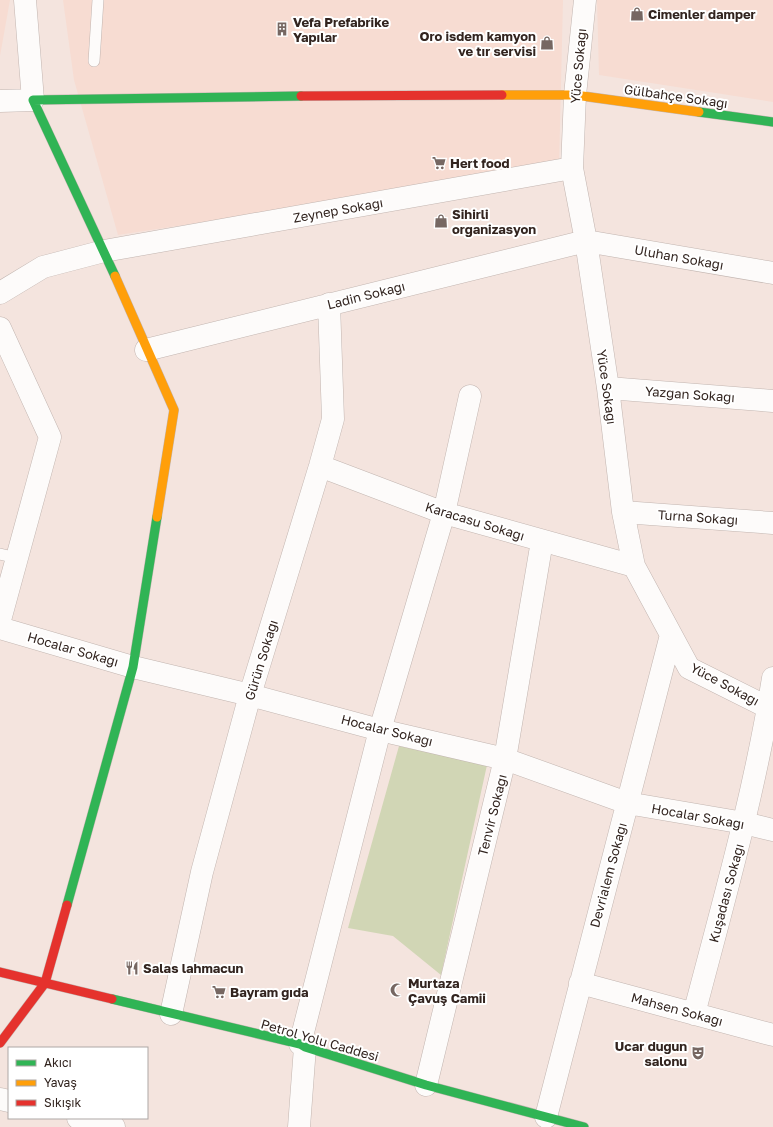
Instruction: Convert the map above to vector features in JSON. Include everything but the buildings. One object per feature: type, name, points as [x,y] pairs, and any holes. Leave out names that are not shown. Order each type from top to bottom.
[{"type":"street","points":[[0,1043],[45,983],[133,667],[174,410],[146,350],[104,251],[33,100],[25,0]]},
{"type":"street","name":"Yüce Sokağı","points":[[585,0],[575,95],[572,168],[586,241],[608,388],[623,512],[634,566],[689,668],[771,709]]},
{"type":"street","name":"Gülbahçe Sokağı","points":[[33,100],[375,95],[575,95],[773,122]]},
{"type":"street","points":[[0,101],[33,100]]},
{"type":"street","name":"Zeynep Sokağı","points":[[0,293],[43,267],[104,251],[572,168]]},
{"type":"street","name":"Uluhan Sokağı","points":[[586,241],[773,273]]},
{"type":"street","name":"Ladin Sokağı","points":[[146,350],[586,241]]},
{"type":"street","name":"Gürün Sokağı","points":[[171,1014],[202,872],[250,695],[333,419],[329,304]]},
{"type":"street","points":[[0,328],[50,437],[8,556],[0,620]]},
{"type":"street","name":"Yazgan Sokağı","points":[[608,388],[773,401]]},
{"type":"street","points":[[299,1127],[303,1046],[380,730],[444,513],[470,396]]},
{"type":"street","name":"Karacasu Sokağı","points":[[320,466],[444,513],[634,566]]},
{"type":"street","name":"Turna Sokağı","points":[[623,512],[773,522]]},
{"type":"street","name":"Tenvir Sokağı","points":[[426,1085],[505,759],[542,541]]},
{"type":"street","name":"Hocalar Sokağı","points":[[0,628],[133,667],[250,695],[380,730],[505,759],[627,803],[744,823],[773,830]]},
{"type":"street","name":"Devrialem Sokağı","points":[[546,1116],[671,635]]},
{"type":"street","name":"Kuşadası Sokağı","points":[[694,1014],[744,823],[771,709],[773,678]]},
{"type":"street","name":"Petrol Yolu Caddesi","points":[[0,972],[303,1046],[426,1085],[584,1127]]},
{"type":"street","name":"Mahsen Sokağı","points":[[580,983],[773,1035]]},
{"type":"street","points":[[81,1119],[104,1126]]},
{"type":"lane","points":[[94,61],[98,0]]},
{"type":"shaded area","points":[[0,0],[10,0],[0,56]]},
{"type":"shaded area","points":[[63,0],[563,0],[559,168],[118,235],[74,80]]},
{"type":"shaded area","points":[[597,0],[773,0],[773,102],[599,75]]},
{"type":"green space","points":[[399,746],[487,765],[441,975],[393,936],[348,928]]},
{"type":"traffic: fast","points":[[115,276],[33,100],[301,96]]},
{"type":"traffic: fast","points":[[699,112],[773,122]]},
{"type":"traffic: fast","points":[[67,905],[133,667],[157,517]]},
{"type":"traffic: fast","points":[[112,999],[300,1044],[305,1047],[426,1085],[584,1127]]},
{"type":"traffic: slow","points":[[502,95],[575,95],[699,112]]},
{"type":"traffic: slow","points":[[115,276],[174,410],[157,517]]},
{"type":"traffic: jam","points":[[301,96],[502,95]]},
{"type":"traffic: jam","points":[[0,1043],[45,983],[67,905]]},
{"type":"traffic: jam","points":[[0,972],[112,999]]},
{"type":"place","name":"Cimenler damper","points":[[637,14]]},
{"type":"place","name":"Vefa Prefabrike Yapılar","points":[[282,29]]},
{"type":"place","name":"Oro isdem kamyon ve tır servisi","points":[[547,43]]},
{"type":"place","name":"Hert food","points":[[439,163]]},
{"type":"place","name":"Sihirli organizasyon","points":[[441,221]]},
{"type":"place","name":"Salas lahmacun","points":[[132,968]]},
{"type":"place","name":"Murtaza Çavuş Camii","points":[[397,990]]},
{"type":"place","name":"Bayram gıda","points":[[219,992]]},
{"type":"place","name":"Ucar dugun salonu","points":[[698,1053]]}]
